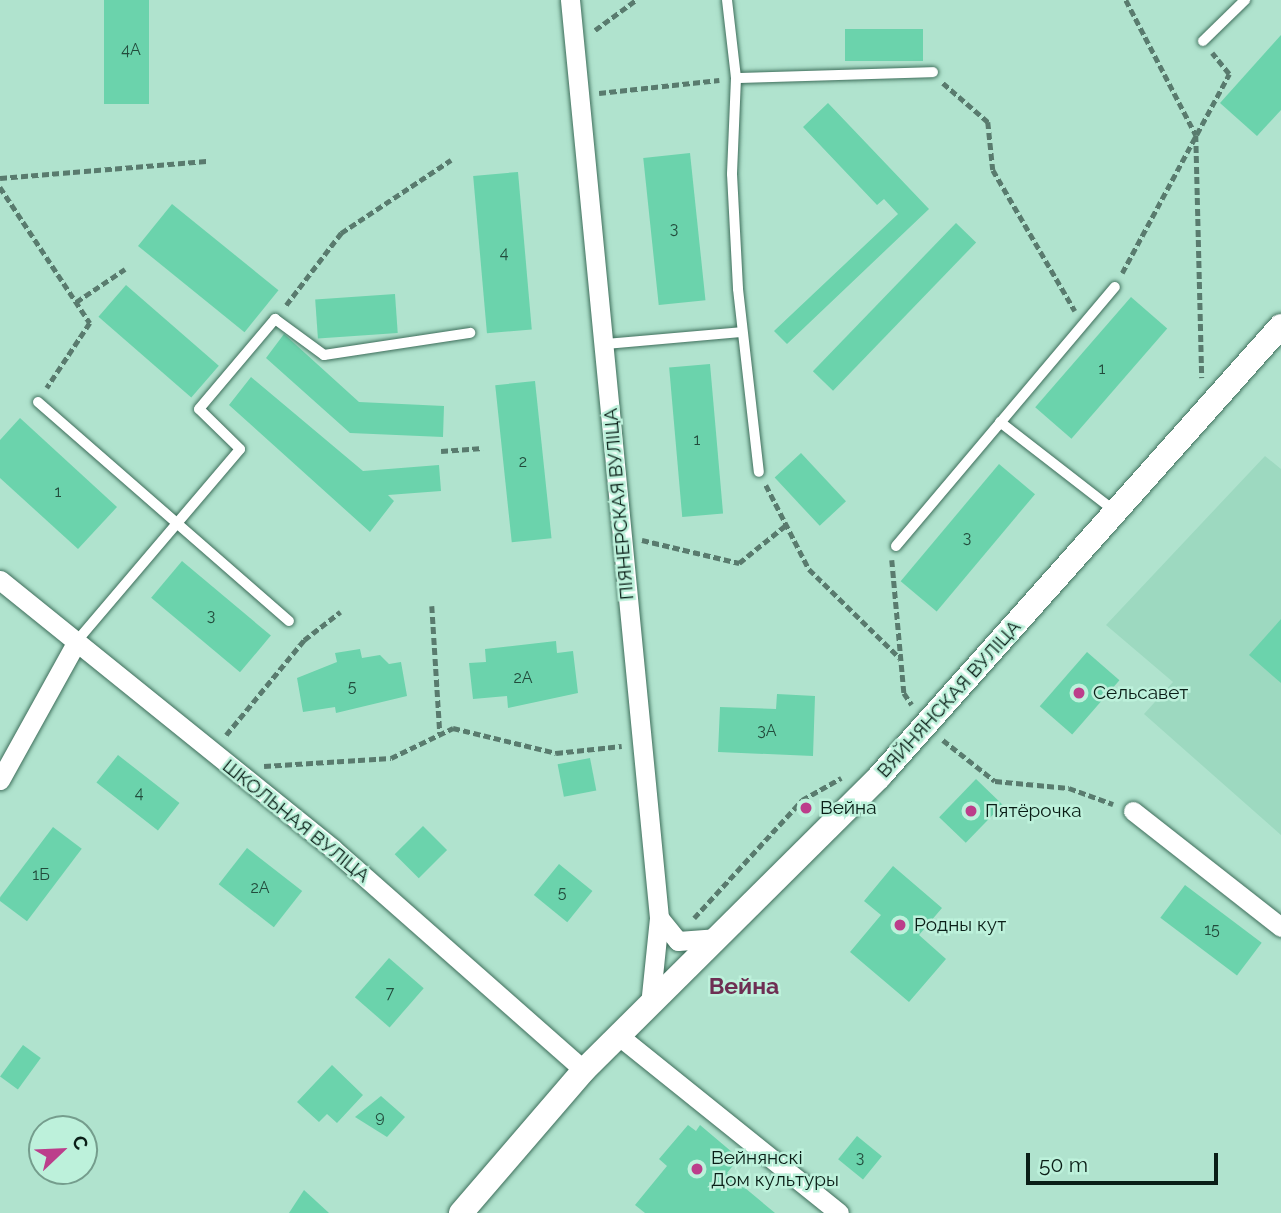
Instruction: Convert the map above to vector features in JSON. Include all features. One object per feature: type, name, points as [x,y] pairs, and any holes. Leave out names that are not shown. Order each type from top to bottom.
[{"type":"street","name":"ПІЯНЕРСКАЯ ВУЛІЦА","points":[[570,0],[659,918],[650,1007]]},
{"type":"street","name":"ВЯЙНЯНСКАЯ ВУЛІЦА","points":[[461,1213],[584,1070],[720,938],[914,715],[1116,513],[1202,415],[1277,339]]},
{"type":"street","name":"ШКОЛЬНАЯ ВУЛІЦА","points":[[0,580],[232,767],[584,1070]]},
{"type":"street","points":[[0,780],[76,643]]},
{"type":"street","points":[[1133,811],[1281,927]]},
{"type":"street","points":[[659,918],[673,940],[720,938]]},
{"type":"street","points":[[619,1036],[839,1213]]},
{"type":"lane","points":[[727,0],[736,78],[732,174],[741,332],[759,472]]},
{"type":"lane","points":[[1203,41],[1245,0]]},
{"type":"lane","points":[[736,78],[933,72]]},
{"type":"lane","points":[[896,546],[1115,286]]},
{"type":"lane","points":[[76,643],[240,449],[199,409],[275,319],[324,355],[470,333]]},
{"type":"lane","points":[[605,344],[741,332]]},
{"type":"lane","points":[[38,402],[289,621]]},
{"type":"lane","points":[[1000,422],[1116,513]]},
{"type":"path","points":[[575,44],[636,0]]},
{"type":"path","points":[[1126,0],[1196,135],[1202,415]]},
{"type":"path","points":[[1115,286],[1229,74],[1203,41]]},
{"type":"path","points":[[933,72],[988,122],[993,170],[1083,324]]},
{"type":"path","points":[[580,95],[736,78]]},
{"type":"path","points":[[275,319],[341,233],[451,160]]},
{"type":"path","points":[[0,178],[206,161]]},
{"type":"path","points":[[0,187],[90,323],[38,402]]},
{"type":"path","points":[[76,302],[125,269]]},
{"type":"path","points":[[441,451],[483,448]]},
{"type":"path","points":[[759,472],[809,569],[900,658]]},
{"type":"path","points":[[622,535],[739,563],[786,525]]},
{"type":"path","points":[[896,546],[889,572],[900,658],[914,715],[995,781],[1069,788],[1133,811]]},
{"type":"path","points":[[432,606],[440,734]]},
{"type":"path","points":[[212,752],[304,640],[340,612]]},
{"type":"path","points":[[232,767],[391,758],[453,727],[555,753],[642,745]]},
{"type":"path","points":[[673,940],[802,800],[853,771]]},
{"type":"shaded area","points":[[1265,456],[1281,469],[1281,835],[1144,714],[1173,682],[1106,625]]},
{"type":"building","points":[[104,0],[149,0],[149,104],[104,104]]},
{"type":"building","points":[[845,29],[923,29],[923,61],[845,61]]},
{"type":"building","points":[[1281,35],[1281,110],[1257,136],[1220,103]]},
{"type":"building","points":[[828,103],[929,209],[787,344],[774,331],[898,214],[884,199],[877,205],[803,127]]},
{"type":"building","points":[[690,153],[705,300],[659,305],[643,158]]},
{"type":"building","points":[[518,172],[532,329],[487,333],[473,176]]},
{"type":"building","points":[[172,204],[278,290],[244,332],[138,246]]},
{"type":"building","points":[[956,223],[976,242],[833,391],[813,371]]},
{"type":"building","points":[[126,285],[219,366],[191,397],[98,317]]},
{"type":"building","points":[[395,294],[398,333],[318,338],[315,300]]},
{"type":"building","points":[[1131,297],[1167,328],[1071,439],[1035,407]]},
{"type":"building","points":[[284,334],[359,402],[444,406],[443,437],[350,433],[266,358]]},
{"type":"building","points":[[710,364],[723,513],[682,517],[669,368]]},
{"type":"building","points":[[251,377],[363,471],[439,465],[441,491],[388,495],[394,501],[370,532],[229,405]]},
{"type":"building","points":[[535,381],[552,538],[512,542],[495,385]]},
{"type":"building","points":[[20,418],[117,507],[78,549],[0,478],[0,440]]},
{"type":"building","points":[[801,453],[846,501],[820,526],[775,478]]},
{"type":"building","points":[[999,464],[1035,494],[937,611],[901,581]]},
{"type":"building","points":[[182,561],[271,636],[240,672],[151,598]]},
{"type":"building","points":[[1281,619],[1281,683],[1249,655]]},
{"type":"building","points":[[556,641],[557,653],[573,651],[578,693],[508,708],[507,696],[473,699],[469,663],[486,662],[485,649]]},
{"type":"building","points":[[360,649],[362,658],[380,655],[389,664],[401,662],[407,696],[336,713],[335,707],[303,712],[297,678],[337,662],[335,653]]},
{"type":"building","name":"Сельсавет","points":[[1087,652],[1119,680],[1072,735],[1040,706]]},
{"type":"building","points":[[777,694],[815,696],[813,756],[718,752],[720,707],[776,709]]},
{"type":"building","points":[[118,755],[179,803],[158,831],[96,783]]},
{"type":"building","points":[[590,758],[596,790],[564,797],[558,764]]},
{"type":"building","name":"Пятёрочка","points":[[976,779],[1003,805],[966,843],[939,817]]},
{"type":"building","points":[[423,826],[447,850],[419,878],[395,854]]},
{"type":"building","points":[[53,827],[82,849],[27,921],[0,901],[0,897]]},
{"type":"building","points":[[247,848],[302,891],[274,927],[219,884]]},
{"type":"building","points":[[559,864],[592,891],[567,922],[534,895]]},
{"type":"building","name":"Родны кут","points":[[893,866],[942,908],[919,935],[946,959],[909,1002],[850,952],[881,915],[864,901]]},
{"type":"building","points":[[1185,885],[1262,943],[1237,976],[1160,918]]},
{"type":"building","points":[[389,958],[424,988],[390,1027],[355,997]]},
{"type":"building","points":[[23,1045],[41,1058],[18,1089],[0,1077]]},
{"type":"building","points":[[332,1065],[363,1095],[337,1123],[327,1114],[319,1122],[297,1102]]},
{"type":"building","points":[[381,1096],[405,1117],[387,1137],[355,1117]]},
{"type":"building","name":"Вейнянскі Дом культуры","points":[[688,1125],[696,1131],[700,1125],[739,1158],[727,1173],[775,1213],[645,1213],[635,1205],[667,1166],[659,1159]]},
{"type":"building","points":[[857,1136],[882,1156],[863,1179],[838,1159]]},
{"type":"building","points":[[304,1190],[329,1213],[289,1213]]},
{"type":"place","name":"Сельсавет","points":[[1079,693]]},
{"type":"place","name":"Вейна","points":[[806,808]]},
{"type":"place","name":"Пятёрочка","points":[[971,811]]},
{"type":"place","name":"Родны кут","points":[[900,925]]},
{"type":"place","name":"Вейнянскі Дом культуры","points":[[697,1169]]},
{"type":"district","name":"Вейна","points":[[744,986]]}]
